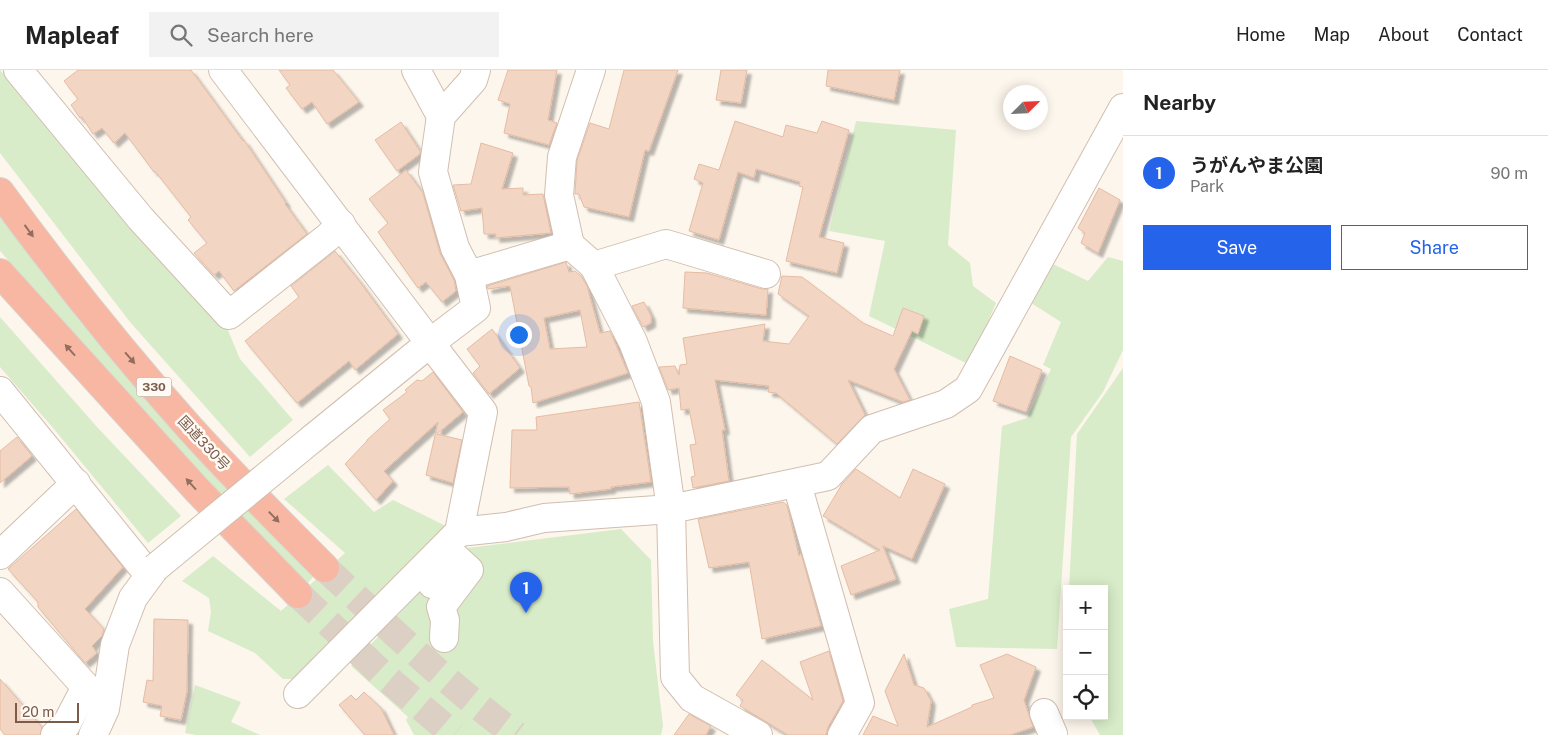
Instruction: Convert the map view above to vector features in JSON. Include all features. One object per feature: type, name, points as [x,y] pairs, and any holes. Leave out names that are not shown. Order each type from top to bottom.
[{"type":"highway","name":"国道330号","points":[[0,192],[108,333],[188,427],[277,521],[325,568]]},
{"type":"highway","name":"330","points":[[0,272],[197,490],[298,594]]},
{"type":"street","points":[[18,70],[141,219],[229,316],[341,224]]},
{"type":"street","points":[[223,70],[483,412],[460,532],[298,694]]},
{"type":"street","points":[[416,70],[441,116]]},
{"type":"street","points":[[93,735],[105,709],[115,645],[133,598],[152,572],[312,439],[476,308],[469,275],[455,248],[433,172],[441,116],[473,80],[476,70]]},
{"type":"street","points":[[591,70],[562,157],[559,195],[570,245],[594,266],[633,342],[656,402],[671,508],[675,677],[692,698],[758,735]]},
{"type":"street","points":[[460,532],[506,527],[544,518],[671,508],[797,484],[828,476],[872,429],[946,404],[968,389],[1123,108]]},
{"type":"street","points":[[594,266],[666,244],[766,274]]},
{"type":"street","points":[[469,275],[570,245]]},
{"type":"street","points":[[0,391],[152,572]]},
{"type":"street","points":[[0,555],[76,483]]},
{"type":"street","points":[[797,484],[860,703],[842,735]]},
{"type":"street","points":[[401,591],[416,600],[456,558],[469,570],[441,606],[445,620],[444,638]]},
{"type":"street","points":[[0,592],[86,687],[66,725],[55,735]]},
{"type":"green space","points":[[0,70],[227,328],[240,359],[293,420],[250,457],[130,322],[0,153]]},
{"type":"green space","points":[[856,121],[956,130],[948,245],[970,263],[973,286],[996,303],[970,365],[869,316],[885,241],[829,231]]},
{"type":"green space","points":[[0,217],[81,322],[132,383],[199,457],[315,575],[306,585],[151,420],[0,251]]},
{"type":"green space","points":[[1108,257],[1123,261],[1123,350],[1103,392],[1071,437],[1057,649],[956,647],[949,609],[988,599],[1002,426],[1027,418],[1051,369],[1043,365],[1061,322],[1028,301],[1053,264],[1088,281]]},
{"type":"green space","points":[[0,317],[97,427],[181,516],[148,543],[0,367]]},
{"type":"green space","points":[[1123,368],[1123,735],[1100,735],[1091,720],[1108,720],[1108,585],[1069,585],[1077,434]]},
{"type":"green space","points":[[328,465],[374,512],[393,500],[446,526],[295,679],[283,679],[255,653],[208,631],[211,612],[209,598],[182,581],[213,556],[281,611],[345,553],[284,499]]},
{"type":"green space","points":[[621,529],[651,560],[653,641],[663,726],[661,735],[414,735],[406,720],[408,717],[351,666],[459,549]]},
{"type":"green space","points":[[195,685],[241,702],[231,722],[260,735],[196,735],[185,733]]},
{"type":"building","points":[[78,70],[191,70],[244,140],[285,204],[307,234],[234,291],[219,271],[214,275],[194,253],[207,243],[188,220],[191,217],[125,133],[114,143],[102,128],[93,134],[82,117],[80,118],[71,105],[78,99],[64,81]]},
{"type":"building","points":[[279,70],[333,70],[359,102],[327,124],[312,102],[302,109],[286,88],[290,85]]},
{"type":"building","points":[[508,70],[557,70],[548,120],[557,123],[549,145],[504,133],[510,104],[498,100]]},
{"type":"building","points":[[624,70],[678,70],[649,151],[645,150],[629,217],[584,207],[579,194],[575,194],[577,160],[590,123],[609,129]]},
{"type":"building","points":[[721,70],[747,70],[741,103],[716,100]]},
{"type":"building","points":[[828,70],[900,70],[894,100],[826,86]]},
{"type":"building","points":[[735,121],[783,137],[786,125],[817,133],[822,121],[849,130],[819,237],[844,243],[837,273],[786,261],[803,187],[799,186],[800,182],[756,169],[754,178],[738,172],[719,240],[689,231],[703,183],[694,179],[699,164],[719,170]]},
{"type":"building","points":[[401,122],[420,151],[420,154],[397,171],[375,140]]},
{"type":"building","points":[[481,143],[513,153],[502,189],[523,188],[523,195],[543,194],[551,233],[495,238],[496,234],[484,234],[482,208],[461,211],[453,185],[471,184]]},
{"type":"building","points":[[406,170],[423,193],[440,253],[454,280],[456,291],[442,302],[426,282],[418,288],[378,232],[388,223],[369,199]]},
{"type":"building","points":[[1099,188],[1120,200],[1098,253],[1081,243],[1085,233],[1078,228]]},
{"type":"building","points":[[335,251],[398,334],[355,370],[349,361],[297,403],[245,341],[299,297],[291,286]]},
{"type":"building","points":[[566,262],[569,272],[575,271],[581,276],[587,286],[600,333],[610,331],[628,373],[533,403],[510,286],[488,289],[487,286]],"holes":[[[580,310],[587,347],[550,349],[544,318]]]},
{"type":"building","points":[[685,272],[707,273],[762,289],[768,289],[766,315],[683,308]]},
{"type":"building","points":[[782,276],[802,277],[863,323],[893,336],[903,308],[924,316],[918,334],[912,331],[894,369],[910,400],[903,402],[848,380],[865,415],[837,444],[776,393],[768,392],[769,386],[715,380],[725,430],[722,430],[729,481],[693,488],[691,477],[695,476],[690,445],[696,444],[689,409],[681,410],[679,388],[668,390],[659,367],[675,366],[679,375],[680,365],[687,364],[683,338],[765,324],[763,341],[789,344],[809,316],[778,294]]},
{"type":"building","points":[[644,302],[651,316],[651,323],[643,327],[632,306]]},
{"type":"building","points":[[492,329],[520,368],[489,394],[473,373],[480,366],[467,349]]},
{"type":"building","points":[[1010,356],[1042,370],[1026,412],[993,401]]},
{"type":"building","points":[[433,372],[463,412],[437,434],[462,440],[453,483],[426,475],[438,422],[384,471],[393,481],[376,500],[345,464],[390,419],[383,410],[407,392],[405,390],[417,380],[422,381]]},
{"type":"building","points":[[639,402],[651,482],[570,494],[569,487],[510,488],[512,430],[537,430],[536,417]]},
{"type":"building","points":[[17,437],[32,456],[0,483],[0,451]]},
{"type":"building","points":[[856,469],[900,498],[913,469],[945,484],[912,559],[883,546],[896,579],[851,595],[841,566],[880,550],[823,516],[842,484]]},
{"type":"building","points":[[783,502],[787,505],[799,556],[801,553],[821,626],[762,639],[749,562],[709,568],[698,519]]},
{"type":"building","points":[[76,509],[123,567],[85,609],[104,629],[102,636],[92,646],[97,653],[85,663],[38,607],[38,602],[8,569]]},
{"type":"building","points":[[154,619],[188,620],[187,691],[181,720],[160,716],[162,706],[143,702],[147,680],[153,681]]},
{"type":"building","points":[[829,651],[843,701],[828,727],[826,735],[788,735],[740,706],[743,700],[736,695],[762,660],[813,700],[800,662]]},
{"type":"building","points":[[904,654],[914,685],[924,688],[931,701],[927,727],[972,707],[972,705],[994,698],[980,665],[1007,654],[1036,667],[1024,700],[1033,727],[1010,735],[863,735],[873,716],[898,726],[885,691]]},
{"type":"building","points":[[0,679],[42,727],[40,735],[5,735],[0,729]]},
{"type":"building","points":[[364,692],[381,708],[394,735],[365,735],[339,705],[351,695],[356,700]]},
{"type":"building","points":[[689,714],[711,726],[706,735],[674,735]]},
{"type":"tunnel","points":[[325,568],[466,696],[516,735]]},
{"type":"tunnel","points":[[298,594],[382,674],[454,735]]},
{"type":"place","name":"うがんやま公園","points":[[526,613]]}]
